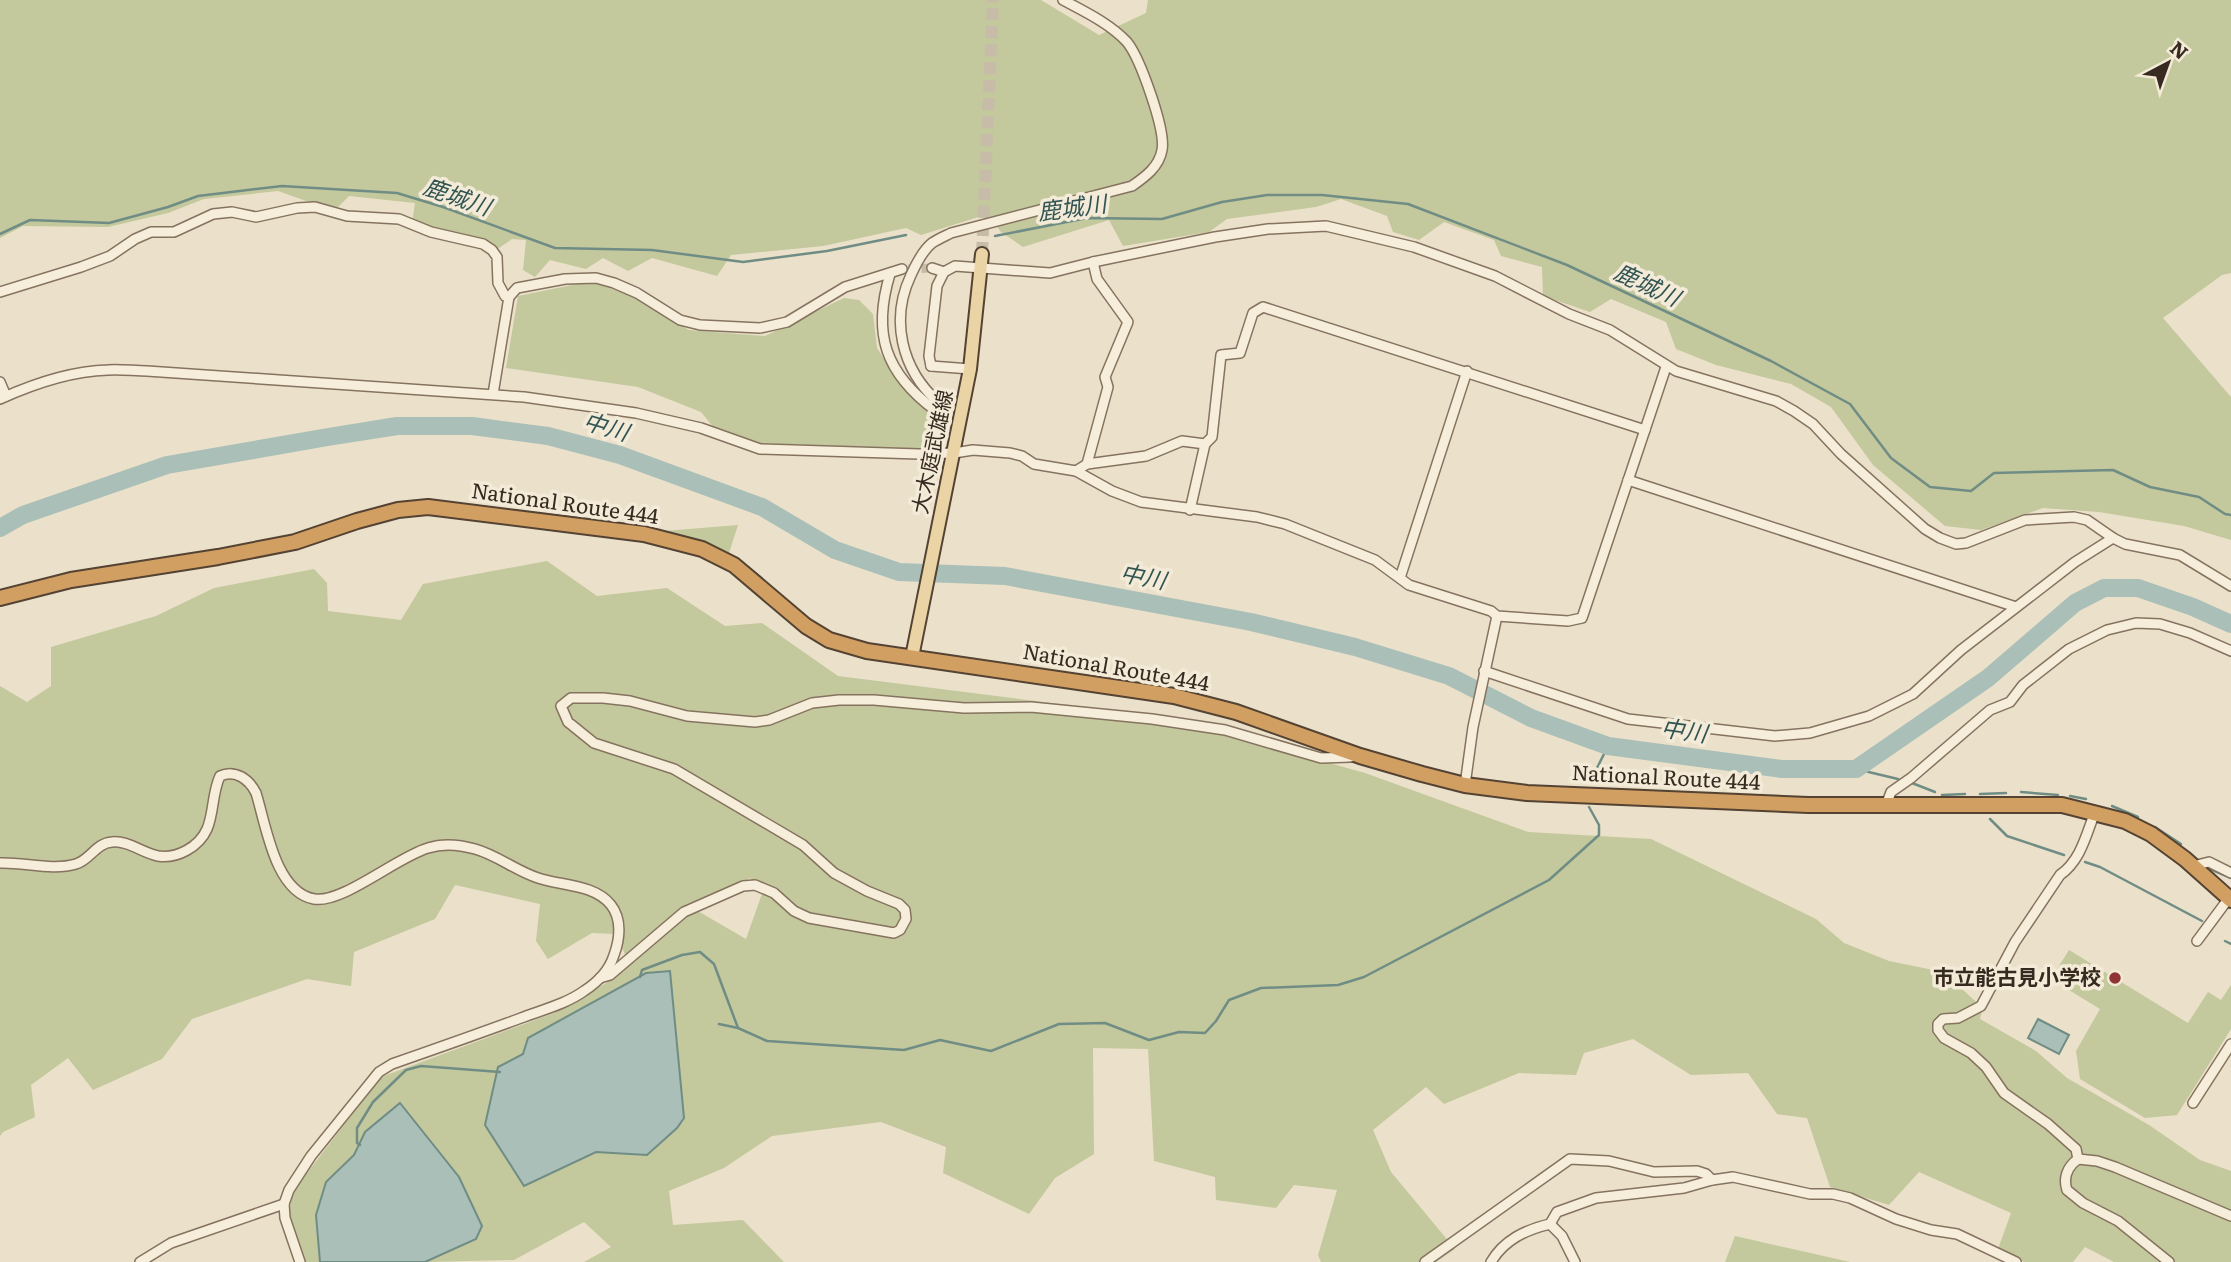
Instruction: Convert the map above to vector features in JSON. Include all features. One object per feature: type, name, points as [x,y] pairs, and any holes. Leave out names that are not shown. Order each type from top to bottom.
[{"type":"highway","name":"National Route 444","points":[[0,598],[71,580],[218,558],[295,542],[398,510],[428,507],[644,534],[702,549],[734,565],[806,626],[829,640],[867,651],[1174,696],[1236,712],[1360,756],[1465,785],[1527,793],[1808,805],[2062,804],[2125,821],[2151,834],[2230,899]]},
{"type":"main road","name":"大木庭武雄線","points":[[912,657],[970,369],[981,260]]},
{"type":"street","points":[[932,452],[937,402],[907,363],[902,343],[901,300],[918,262],[931,244],[951,233],[1132,186],[1148,174],[1162,151],[1164,136],[1141,66],[1128,43],[1105,23],[1063,0]]},
{"type":"street","points":[[0,292],[110,256],[151,232],[174,232],[213,214],[232,212],[256,217],[315,207],[347,216],[399,219],[431,232],[483,244],[497,257],[498,283],[505,296],[509,297]]},
{"type":"street","points":[[931,366],[929,356],[936,286],[944,272],[955,266],[981,260],[1050,273],[1228,235],[1268,229],[1326,226],[1414,247],[1494,276],[1569,314],[1610,330],[1666,367],[1729,389],[1776,401],[1813,424],[1841,454],[1925,529],[1940,538],[1956,544],[1966,543],[2025,520],[2074,517],[2087,520],[2125,544],[2179,555],[2231,586]]},
{"type":"street","points":[[1087,464],[1108,387],[1105,377],[1128,322],[1097,279],[1093,262]]},
{"type":"street","points":[[932,268],[944,272]]},
{"type":"street","points":[[493,394],[509,297],[517,288],[565,279],[596,278],[637,293],[680,320],[700,325],[760,328],[787,321],[845,288],[902,270]]},
{"type":"street","points":[[890,274],[881,315],[883,338],[891,361],[906,382],[936,411]]},
{"type":"street","points":[[1190,510],[1205,444],[1212,437],[1221,355],[1240,353],[1253,313],[1263,307],[1644,430]]},
{"type":"street","points":[[918,380],[931,366]]},
{"type":"street","points":[[931,366],[970,369]]},
{"type":"street","points":[[0,382],[3,398],[36,385],[77,374],[107,370],[493,394],[636,413],[701,428],[760,449],[844,453],[954,453],[973,450],[1010,453],[1022,456],[1034,464],[1076,471],[1112,491],[1141,502],[1258,517],[1284,524],[1375,560],[1409,585],[1491,611],[1497,616],[1568,621],[1582,618],[1666,367]]},
{"type":"street","points":[[1400,579],[1467,371]]},
{"type":"street","points":[[1076,471],[1087,464],[1146,456],[1182,441],[1205,444]]},
{"type":"street","points":[[1628,480],[2016,607]]},
{"type":"street","points":[[1485,671],[1628,719],[1775,736],[1810,733],[1869,716],[1913,694],[1961,650],[2016,607],[2075,562],[2113,538]]},
{"type":"street","points":[[1465,785],[1473,727],[1497,616]]},
{"type":"street","points":[[1886,804],[1891,792],[1990,710],[2010,702],[2023,685],[2069,649],[2107,630],[2136,623],[2160,624],[2190,633],[2231,651]]},
{"type":"street","points":[[600,978],[610,975],[684,912],[743,886],[755,885],[774,892],[794,911],[809,918],[894,933],[900,930],[906,919],[905,910],[899,904],[834,873],[803,845],[674,769],[594,743],[578,733],[564,715],[561,706],[571,698],[603,698],[687,716],[755,722],[769,720],[812,703],[839,700],[874,700],[964,708],[1031,707],[1152,719],[1224,730],[1321,758],[1360,756]]},
{"type":"street","points":[[0,863],[60,866],[76,864],[108,842],[117,842],[158,856],[176,856],[199,841],[207,829],[214,788],[219,776],[227,773],[242,776],[251,784],[277,863],[285,879],[313,899],[329,899],[407,856],[430,847],[450,845],[477,849],[537,878],[586,888],[604,897],[613,907],[618,921],[619,942],[611,964],[583,993],[547,1009],[392,1064],[379,1072],[311,1156],[289,1190],[284,1204],[285,1218],[300,1262]]},
{"type":"street","points":[[2078,1159],[2076,1149],[2048,1124],[2004,1093],[1986,1067],[1971,1053],[1944,1038],[1938,1030],[1938,1024],[1943,1019],[1958,1018],[1981,1006],[2015,942],[2060,875],[2070,868],[2080,853],[2095,812]]},
{"type":"street","points":[[2193,866],[2209,862],[2231,873]]},
{"type":"street","points":[[2197,942],[2230,899]]},
{"type":"street","points":[[2193,1103],[2231,1044]]},
{"type":"street","points":[[1425,1262],[1570,1159],[1609,1161],[1654,1172],[1697,1171],[1712,1180]]},
{"type":"street","points":[[2078,1159],[2115,1167],[2231,1216]]},
{"type":"street","points":[[2078,1159],[2065,1178],[2067,1190],[2118,1222],[2169,1262]]},
{"type":"street","points":[[1491,1262],[1497,1251],[1512,1238],[1533,1228],[1550,1224],[1557,1212],[1596,1198],[1684,1188],[1733,1177],[1810,1194],[1833,1194],[1850,1198],[1896,1219],[1931,1230],[1957,1234],[2016,1262]]},
{"type":"street","points":[[140,1262],[171,1243],[284,1204]]},
{"type":"street","points":[[1550,1224],[1562,1236],[1575,1262]]},
{"type":"green space","points":[[0,0],[1041,0],[1099,35],[1146,13],[1148,0],[2231,0],[2231,273],[2222,275],[2163,318],[2231,397],[2231,540],[2184,526],[2099,512],[2043,508],[1981,530],[1945,526],[1873,465],[1831,407],[1791,384],[1716,365],[1676,349],[1666,322],[1611,299],[1590,312],[1543,296],[1542,267],[1501,256],[1494,240],[1444,222],[1419,240],[1393,232],[1387,216],[1341,199],[1316,207],[1227,219],[1209,232],[1123,246],[1109,220],[1023,247],[1001,232],[988,214],[921,235],[906,228],[823,246],[731,255],[717,276],[652,258],[628,271],[603,258],[586,269],[550,260],[535,277],[523,270],[526,240],[512,239],[496,250],[412,223],[415,203],[349,196],[336,209],[278,191],[204,199],[168,213],[108,227],[23,226],[0,238]]},
{"type":"green space","points":[[592,281],[631,296],[689,330],[765,336],[844,298],[859,300],[873,314],[877,348],[901,385],[932,414],[925,449],[757,443],[714,428],[701,412],[638,387],[506,368],[518,296]]},
{"type":"green space","points":[[738,525],[729,553],[664,531]]},
{"type":"green space","points":[[547,561],[597,596],[667,588],[725,626],[762,623],[838,676],[1169,718],[1365,773],[1528,832],[1651,839],[1816,919],[1844,943],[1889,961],[1943,972],[1983,1008],[1980,1019],[2036,1051],[2067,1078],[2149,1125],[2200,1160],[2231,1171],[2231,1262],[2114,1262],[2085,1247],[2073,1262],[2024,1262],[1998,1249],[2011,1213],[1919,1172],[1889,1205],[1830,1187],[1807,1118],[1777,1114],[1748,1073],[1691,1075],[1633,1039],[1584,1053],[1576,1075],[1519,1073],[1444,1104],[1426,1087],[1373,1130],[1391,1172],[1455,1249],[1436,1262],[1321,1262],[1318,1255],[1337,1190],[1294,1185],[1276,1208],[1216,1200],[1215,1177],[1154,1161],[1148,1049],[1093,1048],[1094,1154],[1055,1178],[1029,1214],[943,1173],[946,1147],[881,1122],[772,1136],[724,1168],[669,1191],[673,1225],[743,1220],[784,1262],[584,1262],[611,1247],[584,1222],[514,1260],[425,1262],[476,1239],[365,1132],[354,1155],[326,1182],[316,1215],[320,1262],[295,1262],[285,1232],[293,1191],[381,1077],[554,1013],[608,982],[628,960],[615,934],[592,933],[548,959],[536,941],[540,904],[455,885],[435,919],[354,952],[351,986],[307,979],[192,1019],[162,1059],[93,1090],[68,1058],[31,1085],[35,1117],[0,1136],[0,686],[27,702],[51,686],[51,647],[156,616],[214,588],[314,569],[327,583],[328,611],[401,620],[423,584]],"holes":[[[750,878],[764,888],[746,939],[696,910]],[[523,1054],[647,1155],[596,1152],[524,1186],[498,1067]]]},
{"type":"green space","points":[[2069,950],[2188,1023],[2208,992],[2221,1000],[2231,985],[2231,1029],[2177,1115],[2145,1118],[2080,1079],[2076,1051],[2100,1009],[2051,979]]},
{"type":"green space","points":[[1735,1236],[1850,1262],[1725,1262]]},
{"type":"water","points":[[670,971],[684,1118],[677,1128],[647,1155],[596,1152],[524,1186],[485,1125],[498,1067],[523,1054],[528,1038],[646,973]]},
{"type":"water","points":[[2038,1019],[2069,1035],[2059,1054],[2028,1038]]},
{"type":"water","points":[[400,1103],[459,1177],[482,1226],[476,1239],[425,1262],[320,1262],[316,1215],[326,1182],[354,1155],[365,1132]]},
{"type":"waterway","name":"鹿城川","points":[[0,234],[30,220],[109,223],[198,196],[282,186],[397,193],[555,248],[652,250],[743,262],[827,251],[906,235]]},
{"type":"waterway","name":"鹿城川","points":[[995,236],[1087,218],[1162,219],[1222,202],[1267,195],[1322,195],[1408,204],[1567,265],[1771,361],[1850,404],[1891,458],[1930,487],[1971,491],[1994,473],[2113,470],[2150,487],[2199,497],[2231,515]]},
{"type":"waterway","name":"中川","points":[[0,528],[23,515],[167,465],[328,437],[397,426],[472,426],[548,436],[620,455],[762,507],[835,550],[899,572],[1005,576],[1251,622],[1355,647],[1449,676],[1531,718],[1608,746],[1782,769],[1856,769],[1988,678],[2075,603],[2104,588],[2138,588],[2193,607],[2231,624]]},
{"type":"waterway","points":[[1590,782],[1608,746]]},
{"type":"waterway","points":[[1856,769],[1898,779]]},
{"type":"waterway","points":[[1912,783],[1935,792]]},
{"type":"waterway","points":[[2021,792],[2058,795]]},
{"type":"waterway","points":[[1980,794],[2006,793]]},
{"type":"waterway","points":[[1942,795],[1965,794]]},
{"type":"waterway","points":[[2070,796],[2086,799]]},
{"type":"waterway","points":[[2112,806],[2138,817]]},
{"type":"waterway","points":[[719,1024],[738,1028],[767,1041],[904,1050],[940,1040],[991,1051],[1059,1024],[1105,1023],[1149,1040],[1179,1032],[1205,1033],[1229,1000],[1261,988],[1338,985],[1364,977],[1549,880],[1599,835],[1599,825],[1589,807]]},
{"type":"waterway","points":[[1990,819],[2007,836],[2064,855]]},
{"type":"waterway","points":[[2155,827],[2181,844]]},
{"type":"waterway","points":[[2085,862],[2100,867],[2202,921]]},
{"type":"waterway","points":[[2210,869],[2231,878]]},
{"type":"waterway","points":[[2225,941],[2231,944]]},
{"type":"waterway","points":[[640,977],[642,970],[682,955],[700,952],[714,964],[738,1028]]},
{"type":"waterway","points":[[360,1145],[357,1143],[357,1128],[373,1102],[406,1070],[421,1066],[500,1072]]},
{"type":"tunnel","points":[[982,254],[993,0]]},
{"type":"tunnel","points":[[908,269],[932,268]]},
{"type":"place","name":"市立能古見小学校","points":[[2115,978]]}]
